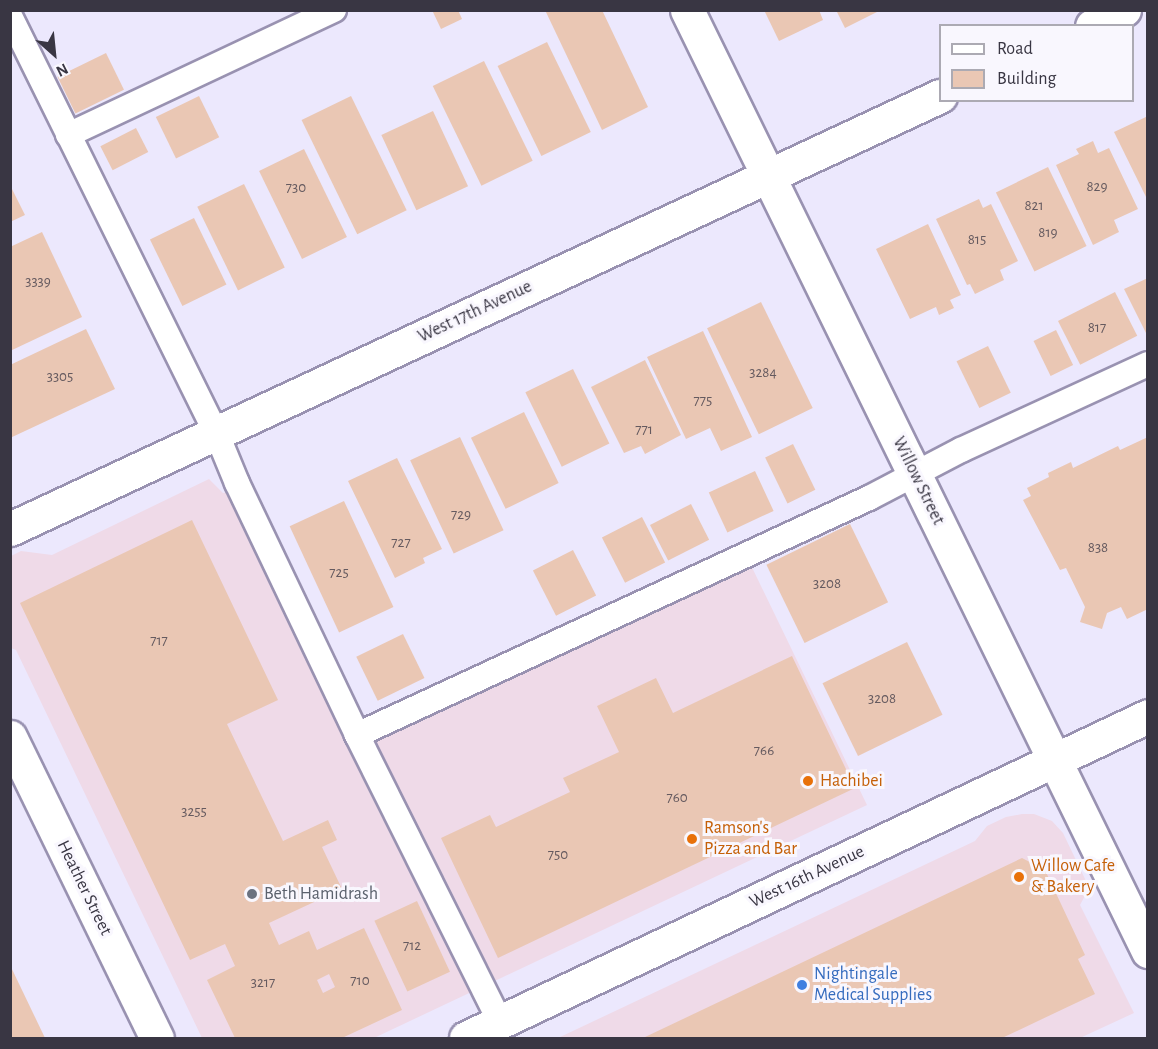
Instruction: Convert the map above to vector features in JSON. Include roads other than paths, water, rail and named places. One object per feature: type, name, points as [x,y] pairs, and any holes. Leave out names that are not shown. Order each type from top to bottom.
[{"type":"street","name":"Willow Street","points":[[687,10],[1148,951]]},
{"type":"street","points":[[1096,24],[1124,10]]},
{"type":"street","name":"West 17th Avenue","points":[[10,529],[939,96]]},
{"type":"street","name":"West 16th Avenue","points":[[466,1038],[1148,716]]},
{"type":"street","name":"Heather Street","points":[[10,737],[157,1038]]},
{"type":"lane","points":[[68,135],[334,10]]},
{"type":"lane","points":[[10,16],[216,432],[237,483],[357,735],[500,1022]]},
{"type":"lane","points":[[357,735],[1148,364]]},
{"type":"place","name":"Hachibei","points":[[808,781]]},
{"type":"place","name":"Ramson's Pizza and Bar","points":[[692,839]]},
{"type":"place","name":"Willow Cafe & Bakery","points":[[1019,877]]},
{"type":"place","name":"Beth Hamidrash","points":[[252,894]]},
{"type":"place","name":"Nightingale Medical Supplies","points":[[802,985]]}]
